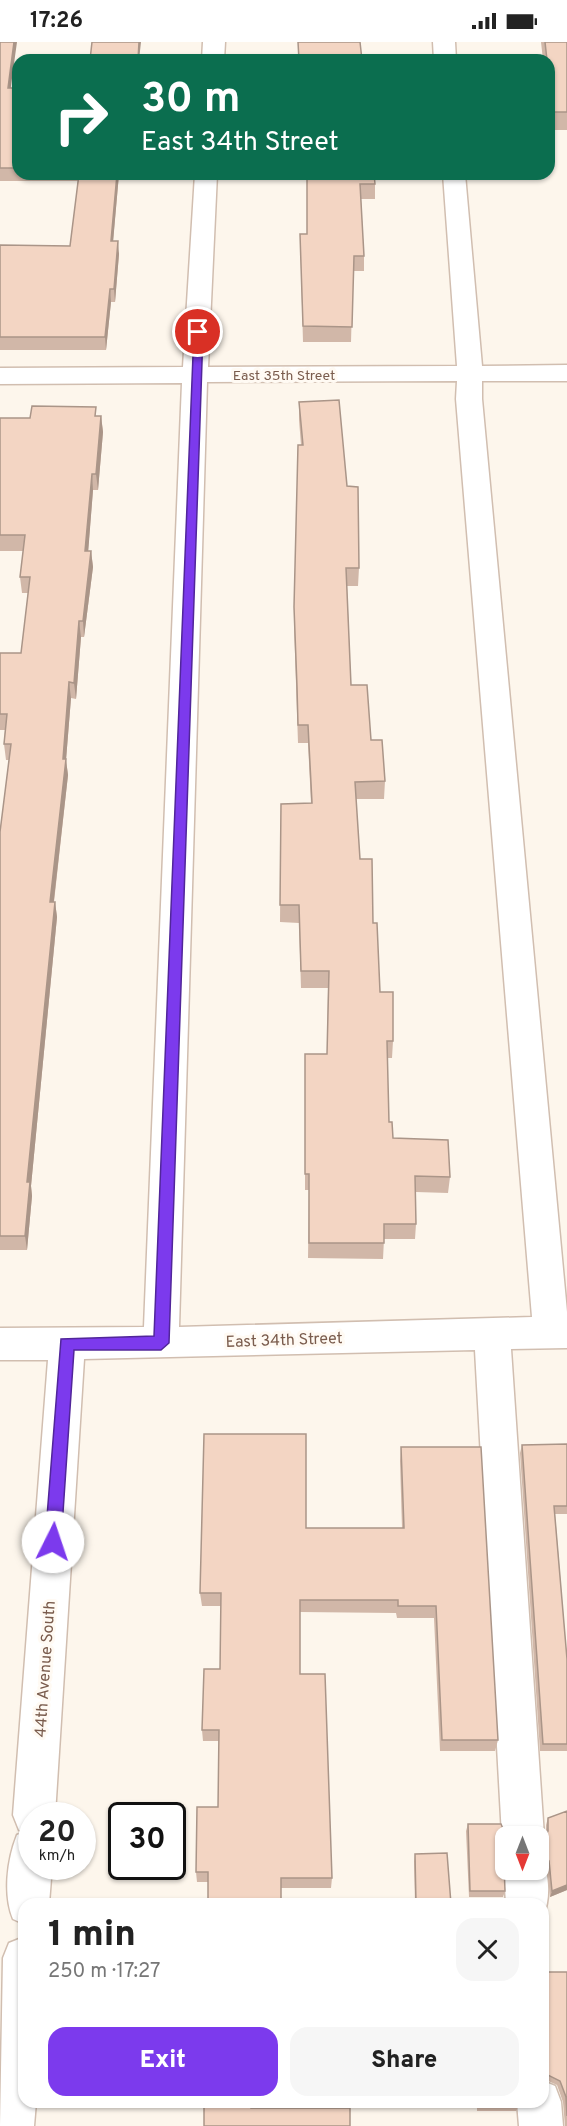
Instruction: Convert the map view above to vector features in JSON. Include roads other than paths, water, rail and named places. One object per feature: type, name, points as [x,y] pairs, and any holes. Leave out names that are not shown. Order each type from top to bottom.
[{"type":"street","points":[[161,1343],[196,376],[206,180]]},
{"type":"street","points":[[454,180],[470,375],[471,423],[559,1332]]},
{"type":"street","name":"East 35th Street","points":[[0,376],[567,373]]},
{"type":"street","name":"East 34th Street","points":[[0,1344],[161,1343],[559,1332]]},
{"type":"street","points":[[492,1333],[522,1826]]},
{"type":"street","name":"44th Avenue South","points":[[35,1802],[67,1344]]},
{"type":"street","points":[[28,1898],[30,1880]]},
{"type":"street","points":[[526,1880],[527,1898]]},
{"type":"street","points":[[12,2126],[18,2042]]},
{"type":"street","points":[[540,2108],[541,2126]]}]
